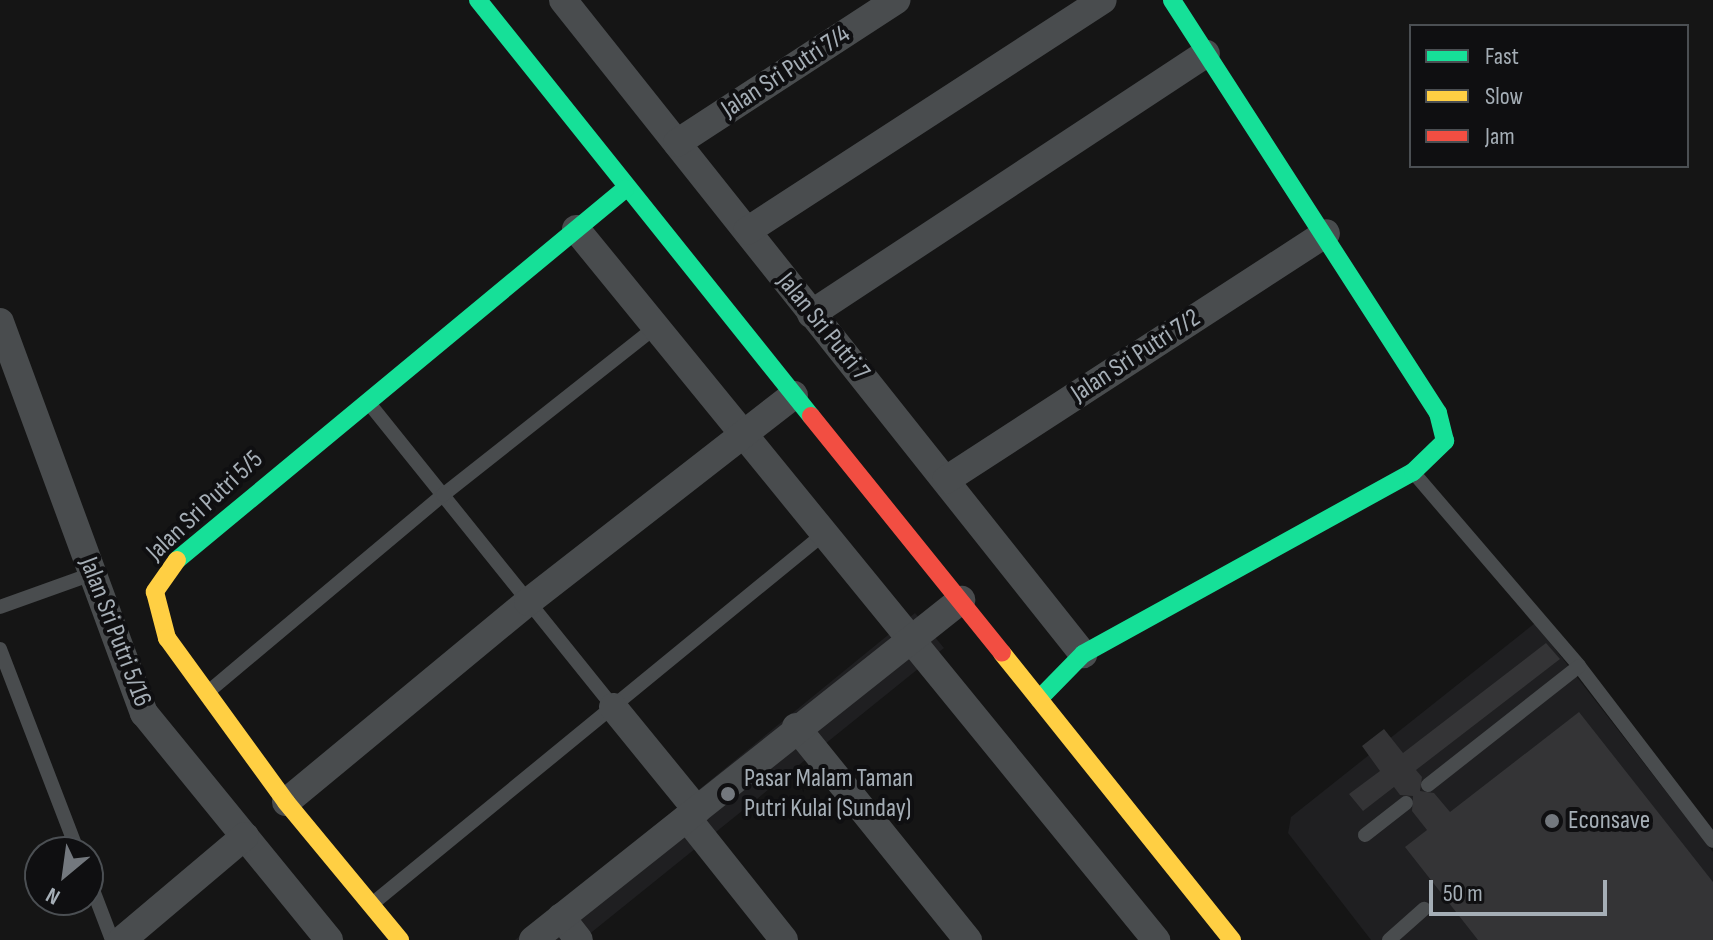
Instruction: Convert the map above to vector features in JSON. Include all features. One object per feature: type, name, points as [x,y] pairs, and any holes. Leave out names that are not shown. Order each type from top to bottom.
[{"type":"street","points":[[478,0],[625,189],[961,600],[1232,940]]},
{"type":"street","name":"Jalan Sri Putri 7","points":[[563,0],[1083,654]]},
{"type":"street","name":"Jalan Sri Putri 7/4","points":[[677,143],[896,0]]},
{"type":"street","points":[[747,231],[1103,0]]},
{"type":"street","points":[[1039,699],[1083,654],[1413,472],[1437,454],[1445,441],[1445,425],[1326,233],[1172,0]]},
{"type":"street","points":[[811,314],[1206,54]]},
{"type":"street","name":"Jalan Sri Putri 5/5","points":[[400,940],[286,802],[167,638],[155,592],[161,578],[277,473],[368,402],[625,189]]},
{"type":"street","points":[[576,229],[827,531],[1156,940]]},
{"type":"street","name":"Jalan Sri Putri 7/2","points":[[946,480],[1326,233]]},
{"type":"street","name":"Jalan Sri Putri 5/16","points":[[1,329],[144,713],[329,940]]},
{"type":"street","points":[[286,802],[528,602],[794,395]]},
{"type":"street","points":[[533,940],[796,727],[961,600]]},
{"type":"street","points":[[613,707],[784,940]]},
{"type":"street","points":[[796,727],[968,940]]},
{"type":"street","points":[[122,940],[245,836]]},
{"type":"street","points":[[561,917],[579,940]]},
{"type":"lane","points":[[207,693],[443,495],[657,326]]},
{"type":"lane","points":[[368,402],[613,707]]},
{"type":"lane","points":[[1413,472],[1579,666],[1713,841]]},
{"type":"lane","points":[[371,905],[827,531]]},
{"type":"lane","points":[[0,607],[92,574]]},
{"type":"lane","points":[[0,649],[72,836]]},
{"type":"lane","points":[[1428,785],[1579,666]]},
{"type":"lane","points":[[1365,835],[1406,803]]},
{"type":"lane","points":[[1389,940],[1424,909]]},
{"type":"lane","points":[[103,916],[112,940]]},
{"type":"shaded area","name":"Pasar Malam Taman Putri Kulai (Sunday)","points":[[915,613],[944,648],[582,940],[515,940]]},
{"type":"shaded area","points":[[1535,623],[1713,852],[1713,940],[1371,940],[1288,833],[1291,817]]},
{"type":"building","name":"Econsave","points":[[1546,643],[1560,659],[1416,770],[1422,777],[1420,791],[1434,793],[1450,812],[1579,712],[1713,882],[1713,940],[1478,940],[1405,847],[1427,830],[1412,811],[1413,796],[1400,795],[1394,787],[1363,811],[1349,794],[1380,771],[1362,746],[1384,729],[1403,753]]},
{"type":"traffic: fast","points":[[478,0],[811,416]]},
{"type":"traffic: fast","points":[[1039,699],[1083,654],[1413,472],[1445,441],[1438,413],[1172,0]]},
{"type":"traffic: fast","points":[[177,560],[625,189]]},
{"type":"traffic: slow","points":[[177,560],[155,592],[167,638],[286,802],[400,940]]},
{"type":"traffic: slow","points":[[1002,653],[1232,940]]},
{"type":"traffic: jam","points":[[811,416],[1002,653]]},
{"type":"place","name":"Pasar Malam Taman Putri Kulai (Sunday)","points":[[728,794]]},
{"type":"place","name":"Econsave","points":[[1552,821]]}]
